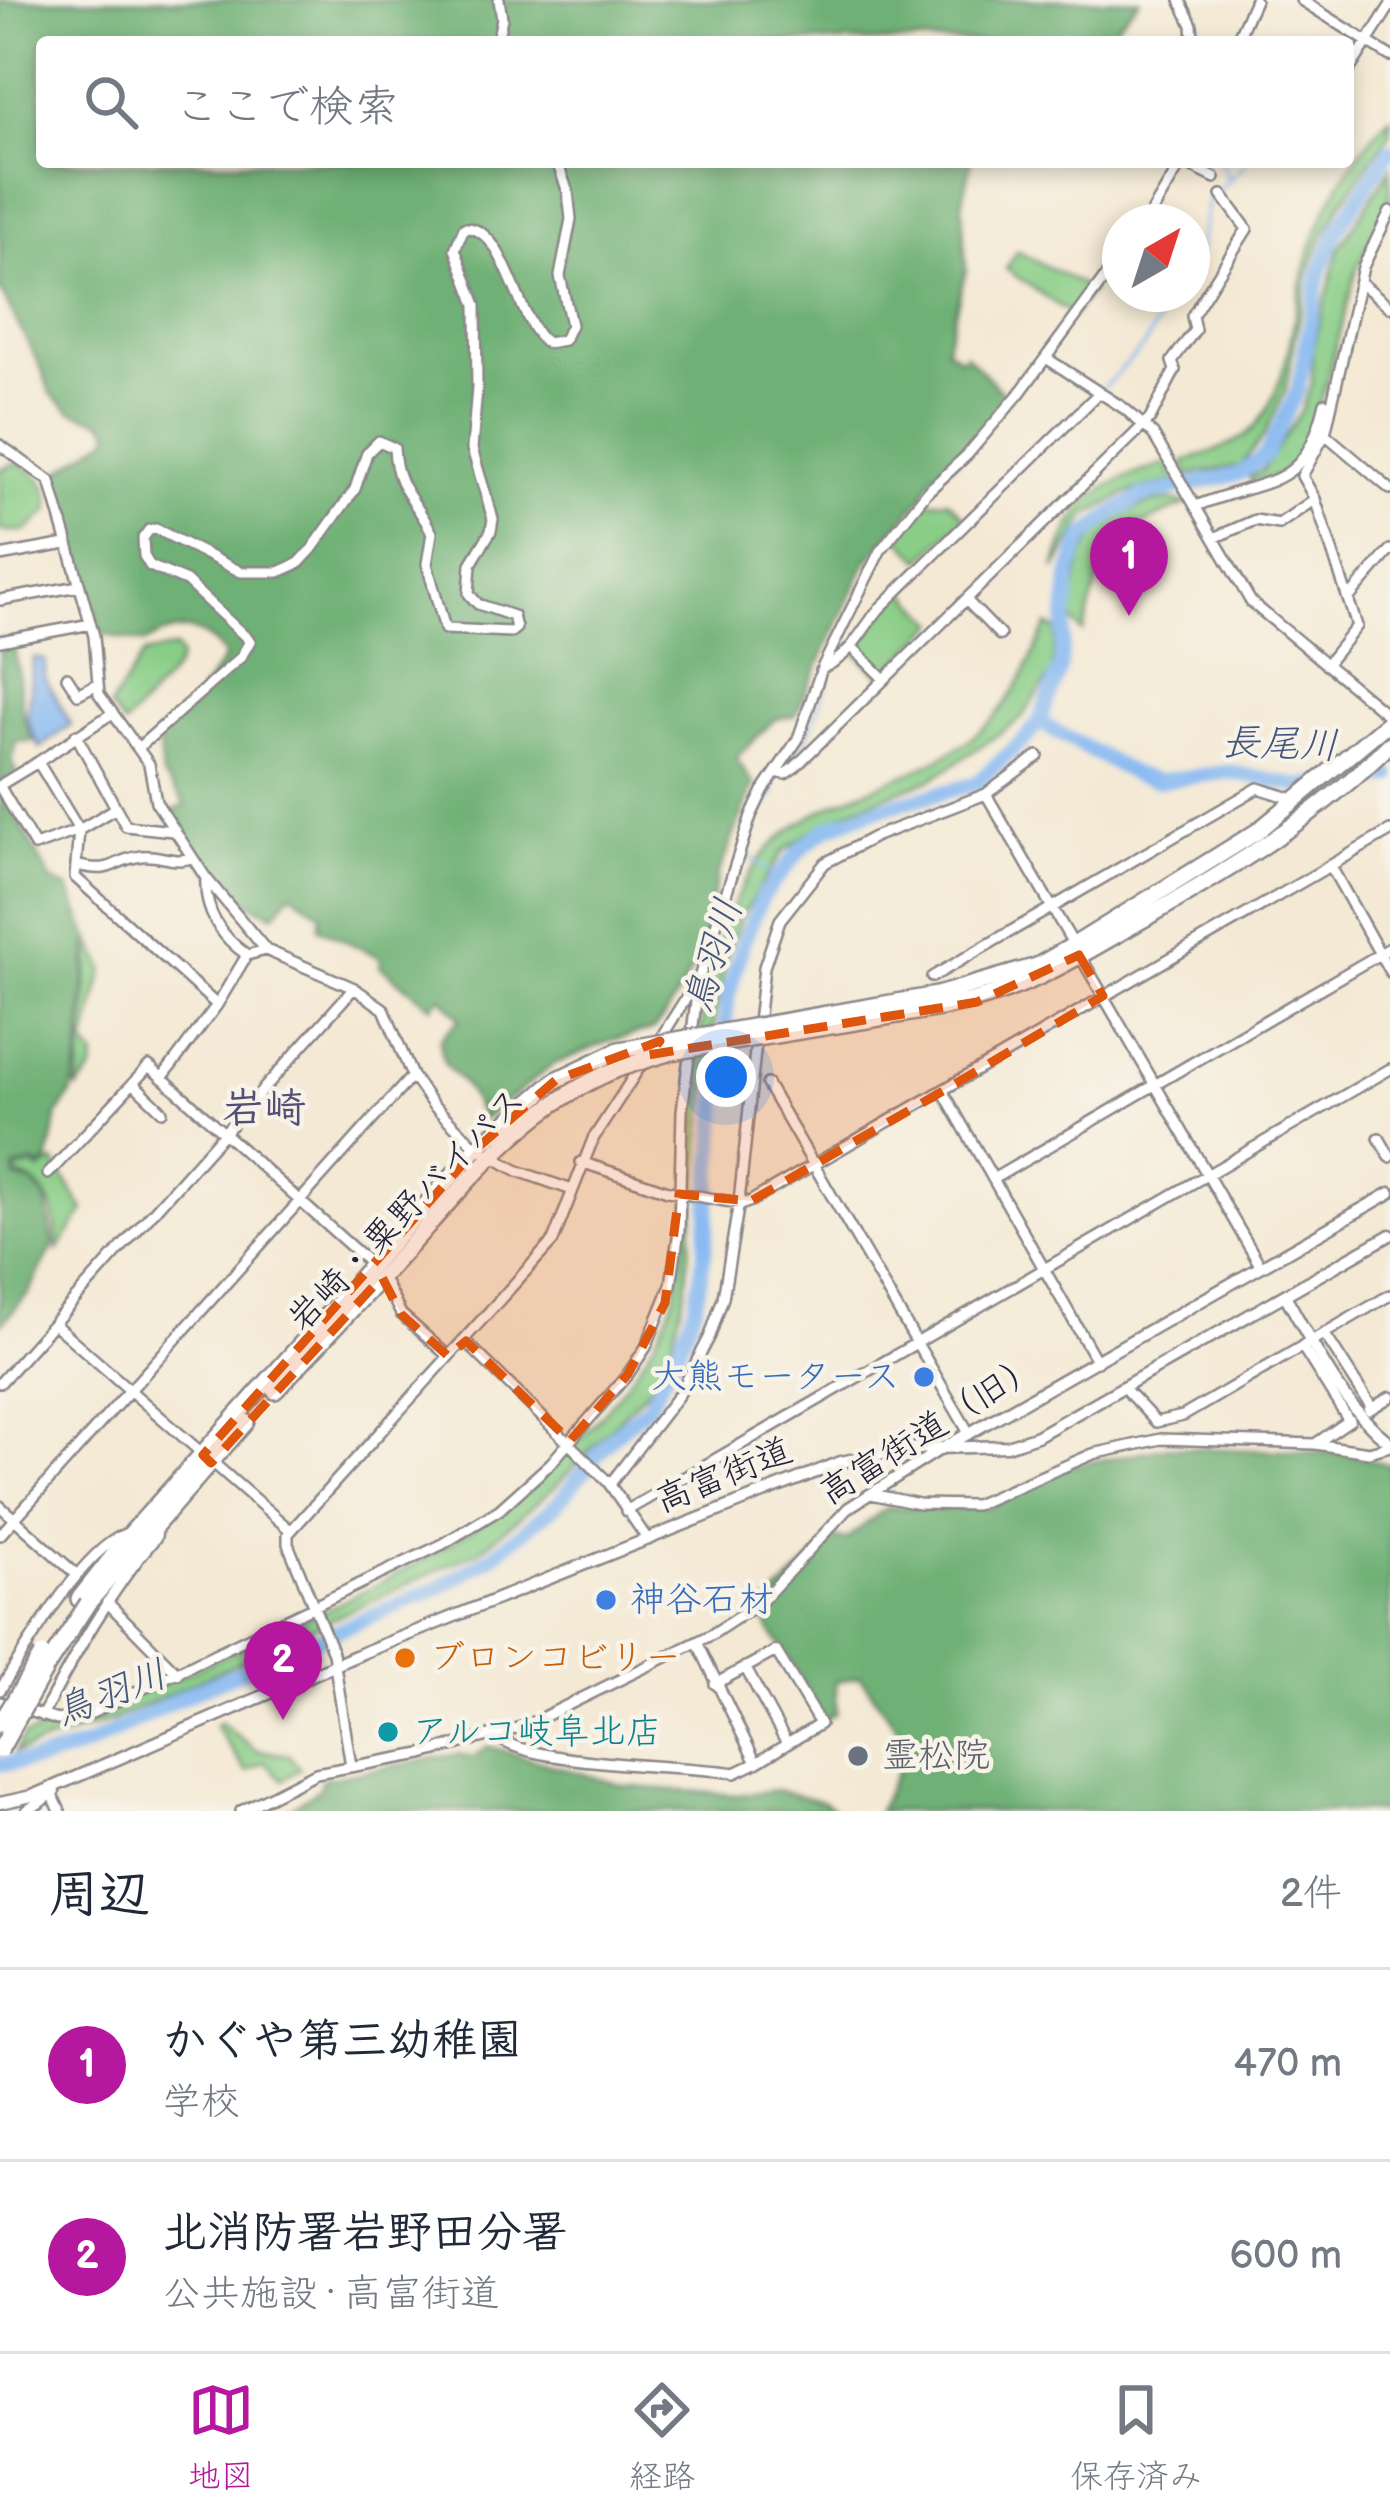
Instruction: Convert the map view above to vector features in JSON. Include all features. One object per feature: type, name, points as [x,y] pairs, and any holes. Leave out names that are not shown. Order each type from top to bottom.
[{"type":"highway","name":"岩崎・粟野バイパス","points":[[1077,950],[1302,796],[1390,719]]},
{"type":"highway","name":"岩崎・粟野バイパス","points":[[483,1153],[583,1082],[620,1068],[671,1052],[939,1002],[1077,950],[1222,874],[1365,770],[1390,744]]},
{"type":"highway","name":"岩崎・粟野バイパス","points":[[0,1724],[133,1532],[207,1459],[483,1153],[556,1080],[619,1050],[939,1002]]},
{"type":"highway","name":"岩崎・粟野バイパス","points":[[0,1750],[84,1601],[158,1523],[207,1459]]},
{"type":"street","points":[[498,36],[499,0]]},
{"type":"street","points":[[1180,0],[1193,36]]},
{"type":"street","points":[[1238,36],[1255,0]]},
{"type":"street","points":[[1301,0],[1390,56]]},
{"type":"street","points":[[1354,63],[1390,6]]},
{"type":"street","points":[[138,748],[241,656],[250,641],[186,581],[150,566],[143,538],[149,530],[156,529],[241,572],[279,572],[299,563],[312,549],[355,489],[371,445],[379,440],[394,448],[400,486],[432,532],[428,564],[445,628],[511,632],[516,628],[514,616],[478,604],[469,594],[471,564],[491,532],[493,519],[472,449],[476,305],[455,249],[464,228],[483,233],[538,338],[547,343],[564,340],[571,325],[560,276],[571,219],[559,168]]},
{"type":"street","points":[[1157,204],[1178,168]]},
{"type":"street","points":[[1194,168],[1215,178]]},
{"type":"street","points":[[776,772],[785,774],[795,767],[1145,425],[1174,370],[1172,361],[1196,330],[1192,316],[1247,229],[1222,195]]},
{"type":"street","points":[[1326,665],[1358,626],[1315,499],[1302,476],[1325,434],[1360,282],[1390,211]]},
{"type":"street","points":[[0,1702],[57,1720],[92,1713],[316,1610],[443,1544],[499,1510],[571,1442],[628,1374],[665,1304],[676,1265],[682,1111],[699,978],[751,816],[798,740],[822,668],[867,573],[895,531],[967,455],[1102,282]]},
{"type":"street","points":[[1360,282],[1390,307]]},
{"type":"street","points":[[1046,358],[1145,425],[1173,463],[1252,602],[1390,719]]},
{"type":"street","points":[[1195,504],[1292,473],[1312,448],[1335,386]]},
{"type":"street","points":[[822,668],[853,648],[880,608],[1100,392]]},
{"type":"street","points":[[1325,434],[1390,489]]},
{"type":"street","points":[[0,446],[50,481],[91,624],[97,684],[111,714],[149,764],[156,802],[206,878],[266,950],[374,1001],[390,1019],[412,1076],[433,1105],[483,1153],[572,1190]]},
{"type":"street","points":[[1214,538],[1255,520],[1279,524],[1315,499]]},
{"type":"street","points":[[0,556],[66,544]]},
{"type":"street","points":[[1348,599],[1390,550]]},
{"type":"street","points":[[0,600],[80,586]]},
{"type":"street","points":[[966,600],[1000,635]]},
{"type":"street","points":[[0,640],[91,624]]},
{"type":"street","points":[[853,648],[884,679]]},
{"type":"street","points":[[67,677],[78,694],[97,684]]},
{"type":"street","points":[[111,714],[0,786],[35,846],[79,830],[116,808]]},
{"type":"street","points":[[76,736],[126,826],[173,831]]},
{"type":"street","points":[[609,1483],[680,1393],[710,1336],[723,1298],[761,983],[780,920],[825,862],[874,837],[986,794],[1038,756]]},
{"type":"street","points":[[38,761],[79,830],[74,878],[217,1005]]},
{"type":"street","points":[[932,977],[1258,788],[1302,796]]},
{"type":"street","points":[[986,794],[1261,1267]]},
{"type":"street","points":[[581,1162],[681,1194],[752,1201],[1390,831]]},
{"type":"street","points":[[76,865],[102,871],[143,856],[184,862],[191,858]]},
{"type":"street","points":[[1330,866],[1385,951],[1390,972]]},
{"type":"street","points":[[206,878],[205,893],[219,931],[248,955]]},
{"type":"street","points":[[162,1078],[248,955],[266,950]]},
{"type":"street","points":[[992,1179],[1385,951]]},
{"type":"street","points":[[352,1766],[334,1658],[288,1544],[290,1530],[553,1241],[581,1162],[628,1081],[699,978]]},
{"type":"street","points":[[0,1383],[354,988]]},
{"type":"street","points":[[48,1174],[149,1066],[378,1272],[401,1314],[448,1357]]},
{"type":"street","points":[[626,1511],[1390,1069]]},
{"type":"street","points":[[0,1535],[412,1076]]},
{"type":"street","points":[[133,1084],[162,1111]]},
{"type":"street","points":[[767,1084],[969,1433]]},
{"type":"street","points":[[943,1091],[1097,1362]]},
{"type":"street","points":[[1379,1138],[1390,1156]]},
{"type":"street","name":"高富街道（旧）","points":[[241,1811],[316,1772],[496,1736],[697,1642],[761,1602],[848,1508],[942,1448],[1390,1193]]},
{"type":"street","name":"高富街道","points":[[0,1803],[32,1796],[334,1658],[841,1462],[902,1449],[1007,1445],[1037,1436],[1390,1234]]},
{"type":"street","points":[[1125,1389],[1156,1422],[1168,1421],[1390,1295]]},
{"type":"street","points":[[1286,1297],[1351,1420],[1315,1444]]},
{"type":"street","points":[[54,1324],[290,1530]]},
{"type":"street","points":[[1324,1333],[1369,1409],[1390,1397]]},
{"type":"street","points":[[464,1340],[609,1483],[648,1540]]},
{"type":"street","points":[[871,1494],[919,1504],[974,1505],[1093,1454],[1161,1439],[1315,1444],[1369,1452],[1390,1444],[1357,1414],[1307,1344]]},
{"type":"street","points":[[0,1506],[77,1575]]},
{"type":"street","points":[[42,1716],[124,1575],[156,1537],[158,1523]]},
{"type":"street","points":[[0,1690],[77,1575],[122,1534],[133,1532]]},
{"type":"street","points":[[107,1602],[178,1674]]},
{"type":"street","points":[[697,1642],[755,1763]]},
{"type":"street","points":[[496,1736],[538,1755],[735,1773],[820,1724],[776,1651],[715,1684]]},
{"type":"street","points":[[745,1667],[788,1744]]},
{"type":"street","name":"高富街道","points":[[27,1811],[70,1778]]},
{"type":"street","points":[[52,1794],[60,1811]]},
{"type":"highlighted area","points":[[1079,955],[1103,996],[751,1201],[679,1194],[665,1303],[628,1374],[570,1441],[466,1341],[448,1356],[401,1314],[382,1277],[211,1463],[203,1455],[477,1148],[556,1080],[660,1041],[648,1055],[977,1002]]},
{"type":"green space","points":[[0,0],[1140,0],[1107,36],[36,36],[36,168],[970,168],[962,205],[966,270],[946,348],[961,359],[965,354],[1008,398],[954,463],[942,466],[933,476],[921,499],[867,561],[795,716],[775,719],[736,758],[754,785],[718,875],[698,959],[665,1016],[652,1030],[612,1040],[554,1064],[484,1119],[444,1060],[440,1039],[460,1019],[441,996],[432,1007],[380,966],[381,958],[319,928],[321,914],[291,892],[274,915],[239,896],[201,860],[168,813],[186,805],[162,775],[158,738],[196,699],[225,657],[207,638],[189,630],[168,632],[145,643],[102,634],[56,474],[111,432],[102,421],[70,411],[50,393],[0,290]]},
{"type":"green space","points":[[1390,117],[1390,134],[1342,202],[1308,273],[1285,391],[1264,436],[1240,466],[1188,475],[1183,462],[1241,438],[1267,409],[1283,370],[1318,228],[1349,168],[1354,168]]},
{"type":"green space","points":[[1390,169],[1390,202],[1357,268],[1309,446],[1283,474],[1252,482],[1249,477],[1262,471],[1301,411],[1312,384],[1312,349],[1339,249]]},
{"type":"green space","points":[[1017,251],[1092,290],[1073,316],[1006,269]]},
{"type":"green space","points":[[17,463],[42,481],[49,510],[26,531],[0,531],[0,469]]},
{"type":"green space","points":[[1166,464],[1176,481],[1127,493],[1086,516],[1055,570],[1070,526],[1092,498],[1122,479]]},
{"type":"green space","points":[[948,500],[965,517],[921,560],[897,536],[927,502]]},
{"type":"green space","points":[[1170,500],[1188,504],[1140,526],[1113,550],[1097,582],[1083,632],[1070,609],[1090,543],[1120,516]]},
{"type":"green space","points":[[904,590],[937,623],[881,677],[856,653],[877,618]]},
{"type":"green space","points":[[1047,625],[1057,630],[1052,673],[1021,719],[932,779],[856,807],[809,833],[783,852],[741,917],[727,955],[715,1014],[685,1291],[670,1350],[653,1383],[553,1489],[479,1551],[115,1719],[15,1753],[24,1736],[161,1684],[397,1574],[492,1516],[577,1442],[647,1354],[676,1289],[687,1222],[703,1014],[728,916],[751,872],[775,843],[803,821],[965,743],[1010,698]]},
{"type":"green space","points":[[0,638],[14,649],[25,718],[34,741],[16,742],[12,762],[17,772],[0,782]]},
{"type":"green space","points":[[175,648],[180,656],[177,667],[124,726],[110,707],[144,654]]},
{"type":"green space","points":[[0,786],[51,880],[69,889],[88,936],[79,1060],[71,1094],[57,1116],[48,1162],[39,1168],[35,1162],[14,1168],[15,1178],[34,1183],[46,1199],[54,1245],[28,1294],[0,1325]]},
{"type":"green space","points":[[91,941],[104,969],[85,1045],[95,1057],[91,1073],[76,1090],[82,1054]]},
{"type":"green space","points":[[54,1162],[84,1210],[58,1250],[50,1204],[39,1187],[17,1175],[17,1170],[33,1166],[39,1171]]},
{"type":"green space","points":[[1168,1447],[1343,1453],[1390,1465],[1390,1811],[878,1811],[910,1745],[860,1676],[836,1682],[836,1713],[825,1720],[759,1612],[835,1537],[846,1540],[887,1507],[990,1508],[1060,1468]]},
{"type":"green space","points":[[220,1722],[256,1750],[289,1755],[300,1769],[283,1780],[265,1762],[246,1771],[215,1726]]},
{"type":"green space","points":[[488,1746],[624,1786],[737,1795],[776,1790],[824,1802],[836,1811],[287,1811],[319,1789],[322,1779],[458,1754],[474,1757]]},
{"type":"water","points":[[33,658],[45,660],[45,678],[71,724],[40,748],[27,719]]},
{"type":"waterway","points":[[1189,0],[1200,36]]},
{"type":"waterway","name":"鳥羽川","points":[[0,1764],[36,1761],[86,1746],[188,1694],[440,1587],[491,1557],[556,1505],[613,1436],[648,1406],[676,1355],[695,1306],[705,1251],[728,997],[762,897],[803,847],[827,828],[873,810],[975,784],[1027,737],[1039,722],[1060,668],[1070,573],[1082,539],[1142,496],[1239,474],[1265,456],[1298,390],[1319,274],[1337,230],[1390,150]]},
{"type":"waterway","points":[[1224,168],[1228,178]]},
{"type":"waterway","points":[[1207,204],[1241,168]]},
{"type":"waterway","points":[[1104,387],[1144,346],[1164,312]]},
{"type":"waterway","points":[[792,762],[809,733],[828,679]]},
{"type":"waterway","name":"長尾川","points":[[1039,722],[1135,775],[1157,781],[1229,772],[1300,786],[1390,776]]},
{"type":"waterway","points":[[775,789],[755,825],[747,854],[776,877]]},
{"type":"place","name":"かぐや第三幼稚園","points":[[1129,616]]},
{"type":"place","name":"大熊モータース","points":[[924,1377]]},
{"type":"place","name":"神谷石材","points":[[606,1600]]},
{"type":"place","name":"ブロンコビリー","points":[[405,1658]]},
{"type":"place","name":"北消防署岩野田分署","points":[[283,1720]]},
{"type":"place","name":"アルコ岐阜北店","points":[[388,1732]]},
{"type":"place","name":"霊松院","points":[[858,1756]]},
{"type":"district","name":"岩崎","points":[[264,1109]]}]
